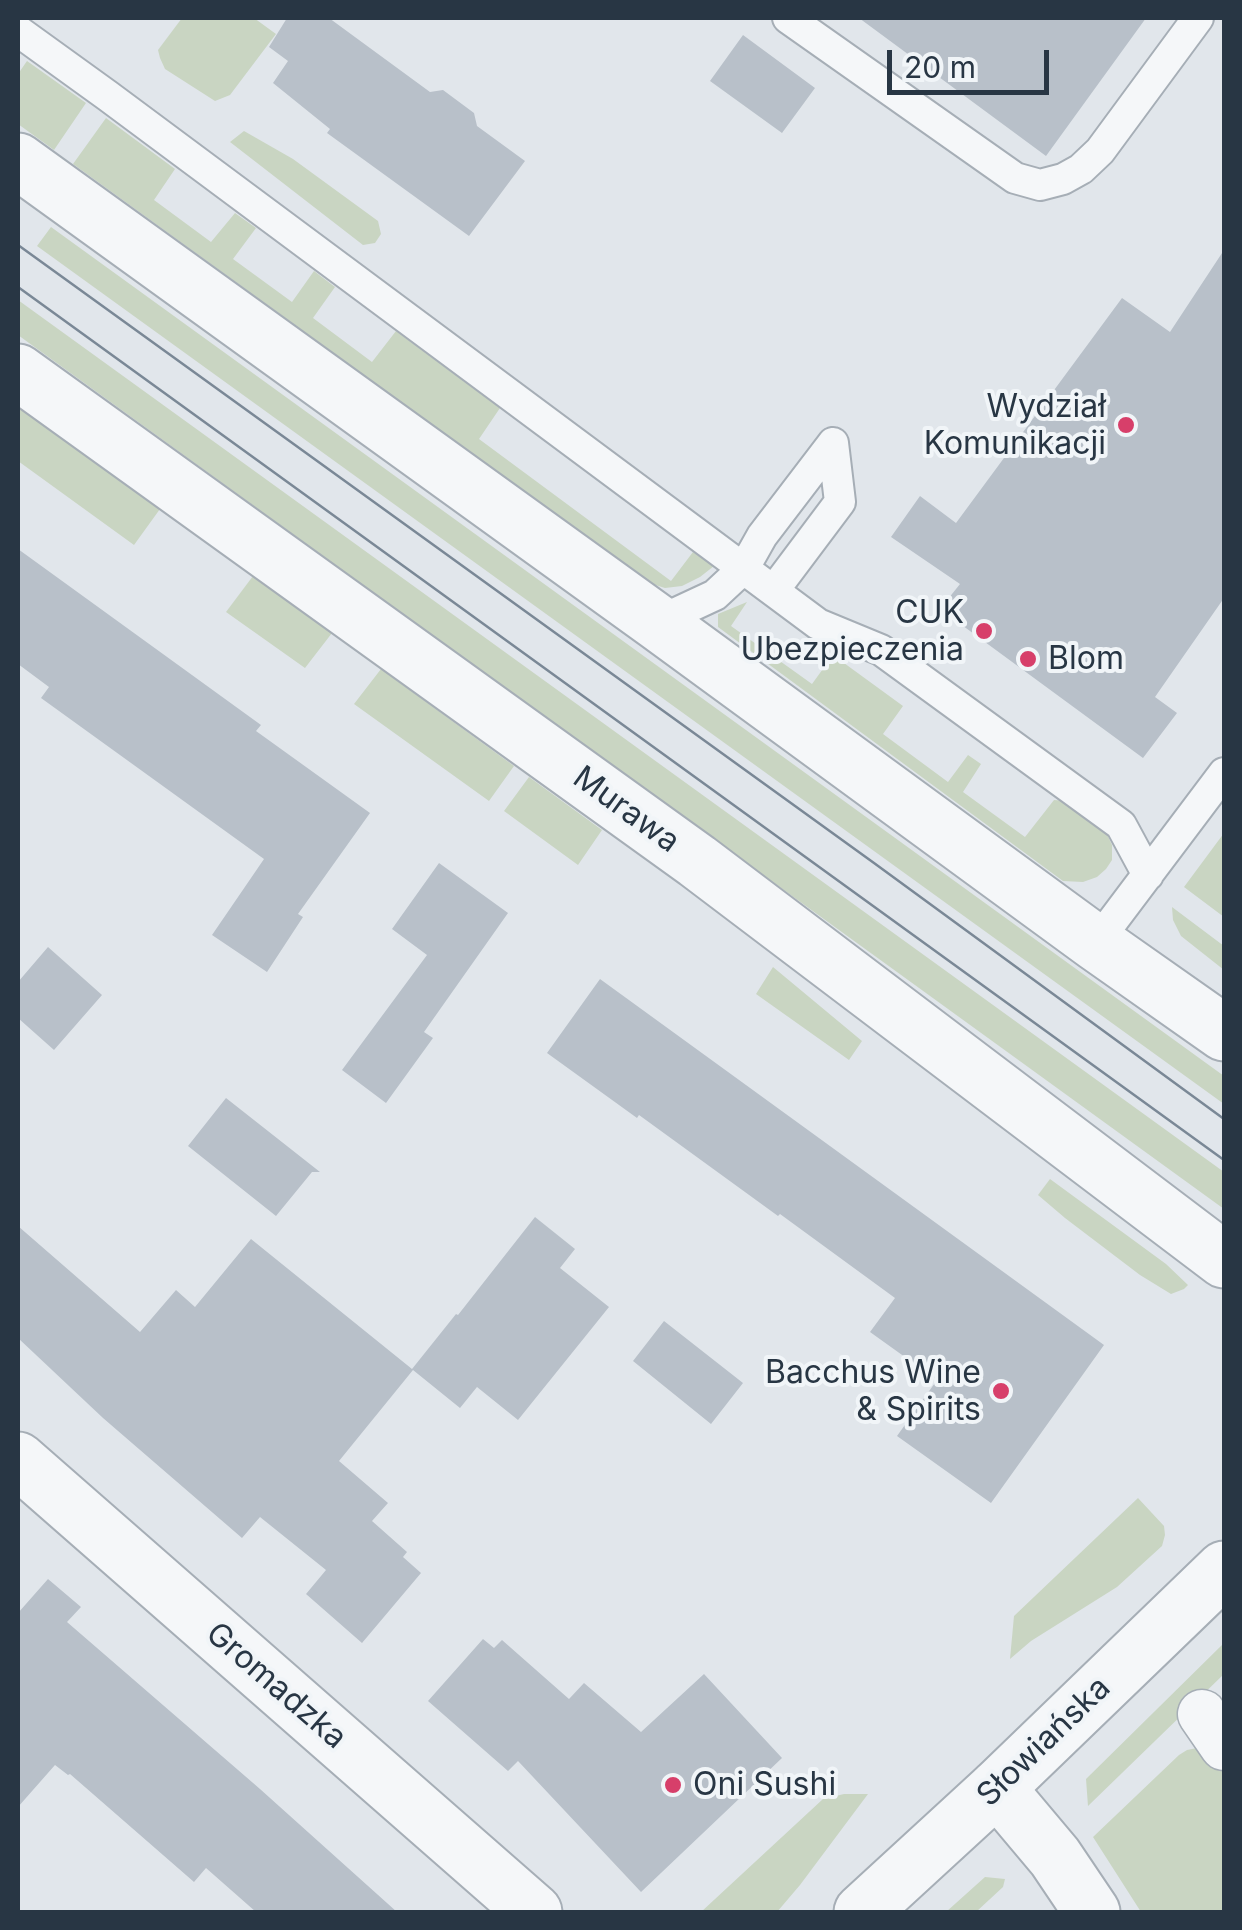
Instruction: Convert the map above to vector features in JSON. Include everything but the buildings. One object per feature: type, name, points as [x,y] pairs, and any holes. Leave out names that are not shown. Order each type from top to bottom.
[{"type":"street","points":[[18,161],[1224,1033]]},
{"type":"street","name":"Murawa","points":[[18,372],[697,861],[1224,1260]]},
{"type":"street","name":"Gromadzka","points":[[18,1460],[534,1912]]},
{"type":"street","name":"Słowiańska","points":[[862,1912],[1224,1569]]},
{"type":"street","points":[[996,1788],[1054,1858],[1092,1912]]},
{"type":"lane","points":[[788,18],[1015,178],[1040,185],[1081,169],[1100,151],[1198,18]]},
{"type":"lane","points":[[18,31],[818,624],[880,650],[1121,825],[1148,875]]},
{"type":"lane","points":[[657,622],[715,595],[744,568],[762,536],[833,443],[840,502],[774,590]]},
{"type":"lane","points":[[1096,943],[1224,773]]},
{"type":"green space","points":[[182,18],[254,18],[276,34],[230,95],[215,101],[165,69],[160,58],[158,50]]},
{"type":"green space","points":[[27,61],[86,103],[54,150],[18,124],[18,74]]},
{"type":"green space","points":[[106,118],[175,169],[154,200],[211,242],[235,213],[256,228],[233,259],[292,302],[314,271],[335,287],[313,318],[372,362],[396,331],[500,408],[479,439],[671,581],[693,552],[714,566],[682,586],[665,588],[652,584],[73,164]]},
{"type":"green space","points":[[244,131],[293,159],[378,221],[381,234],[375,243],[363,245],[230,142]]},
{"type":"green space","points":[[51,227],[1224,1076],[1224,1104],[37,246]]},
{"type":"green space","points":[[18,300],[1224,1172],[1224,1209],[18,335]]},
{"type":"green space","points":[[18,407],[160,509],[134,545],[18,461]]},
{"type":"green space","points":[[253,576],[332,633],[305,668],[226,612]]},
{"type":"green space","points":[[747,602],[731,626],[812,684],[833,655],[903,706],[883,734],[948,782],[968,755],[981,764],[963,792],[1025,837],[1054,800],[1066,801],[1105,830],[1112,845],[1112,860],[1106,869],[1083,882],[1063,881],[718,627],[718,614]]},
{"type":"green space","points":[[381,669],[514,766],[489,801],[354,704]]},
{"type":"green space","points":[[529,777],[602,830],[578,865],[504,811]]},
{"type":"green space","points":[[1224,833],[1222,860],[1224,917],[1184,887]]},
{"type":"green space","points":[[1172,907],[1224,946],[1224,970],[1181,936]]},
{"type":"green space","points":[[773,967],[862,1041],[849,1060],[756,994]]},
{"type":"green space","points":[[1050,1179],[1166,1264],[1188,1285],[1171,1294],[1065,1218],[1038,1195]]},
{"type":"green space","points":[[1138,1498],[1164,1526],[1162,1546],[1117,1587],[1031,1641],[1010,1659],[1014,1616]]},
{"type":"green space","points":[[1224,1643],[1224,1674],[1088,1806],[1086,1779]]},
{"type":"green space","points":[[1197,1748],[1207,1750],[1224,1770],[1224,1912],[1141,1912],[1093,1837],[1179,1755]]},
{"type":"green space","points":[[868,1794],[777,1912],[701,1912],[823,1799]]},
{"type":"green space","points":[[985,1877],[1005,1879],[1003,1887],[976,1912],[946,1912]]},
{"type":"tram line","points":[[18,245],[1224,1119]]},
{"type":"tram line","points":[[18,287],[1224,1160]]},
{"type":"place","name":"Wydział Komunikacji","points":[[1126,425]]},
{"type":"place","name":"CUK Ubezpieczenia","points":[[984,631]]},
{"type":"place","name":"Blom","points":[[1028,659]]},
{"type":"place","name":"Bacchus Wine & Spirits","points":[[1001,1391]]},
{"type":"place","name":"Oni Sushi","points":[[673,1785]]}]
